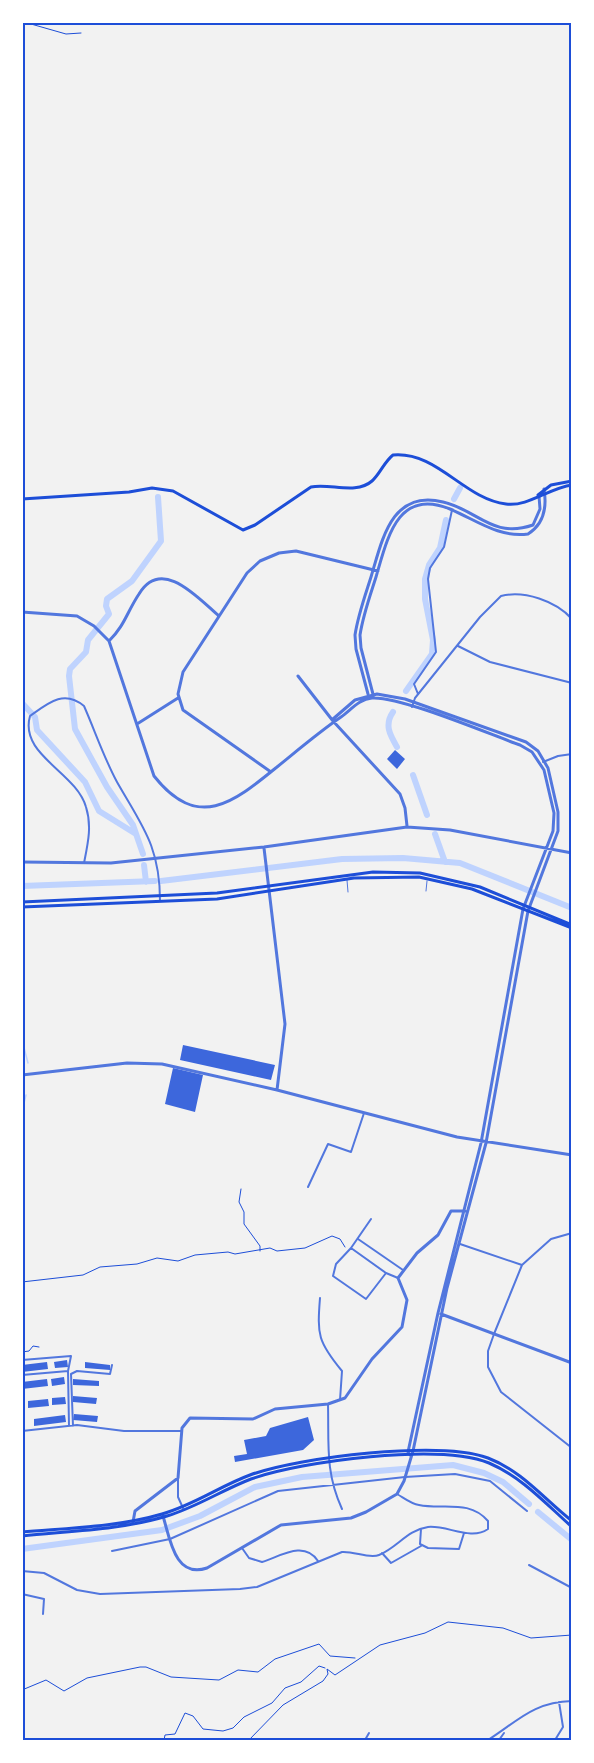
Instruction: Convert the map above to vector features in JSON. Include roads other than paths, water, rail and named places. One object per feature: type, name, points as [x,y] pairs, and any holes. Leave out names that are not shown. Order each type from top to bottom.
[{"type":"main road","points":[[22,499],[129,492],[152,488],[173,491],[243,530],[255,525],[311,487],[321,485],[352,489],[366,484],[373,480],[382,464],[393,455],[415,455],[498,502],[514,504],[544,491],[572,483]]},
{"type":"main road","points":[[22,907],[217,899],[373,872],[420,873],[480,887],[572,927]]},
{"type":"main road","points":[[22,902],[217,893],[270,883],[382,876],[427,878],[451,882],[526,908]]},
{"type":"main road","points":[[22,1534],[133,1522],[163,1515],[183,1509],[268,1473],[328,1460],[463,1451],[489,1458],[523,1478],[572,1521]]},
{"type":"main road","points":[[410,1453],[458,1455],[489,1463],[518,1479],[572,1527]]},
{"type":"street","points":[[375,570],[392,527],[409,509],[430,504],[452,510],[501,533],[528,534],[537,526],[544,513],[544,491]]},
{"type":"street","points":[[371,696],[357,655],[355,635],[391,520],[410,504],[431,500],[444,502],[504,529],[515,531],[532,525],[540,508],[538,495]]},
{"type":"street","points":[[418,695],[414,684],[436,651],[428,594],[430,568],[444,547],[452,510]]},
{"type":"street","points":[[271,772],[186,714],[178,698],[179,680],[183,672],[253,567],[273,555],[291,551],[305,552],[375,570]]},
{"type":"street","points":[[109,641],[125,623],[140,591],[147,584],[159,579],[169,579],[183,585],[219,616]]},
{"type":"street","points":[[412,707],[418,695],[495,600],[509,594],[526,595],[556,606],[572,619]]},
{"type":"street","points":[[22,612],[77,616],[103,634],[109,641],[154,776],[164,788],[193,805],[219,806],[234,800],[333,721],[371,696],[413,702],[526,742],[538,751],[543,763],[555,822],[550,849],[526,908],[483,1143],[410,1453]]},
{"type":"street","points":[[457,646],[490,662],[572,683]]},
{"type":"street","points":[[298,676],[333,721],[400,794],[405,808],[406,827]]},
{"type":"street","points":[[84,863],[89,839],[86,804],[71,781],[31,741],[27,727],[30,716],[62,697],[70,696],[84,706],[117,781],[148,831],[156,859],[160,901]]},
{"type":"street","points":[[371,696],[412,707],[520,744],[543,763]]},
{"type":"street","points":[[137,724],[178,698]]},
{"type":"street","points":[[543,763],[572,754]]},
{"type":"street","points":[[22,862],[84,863],[156,859],[264,847],[406,827],[450,830],[572,853]]},
{"type":"street","points":[[264,847],[285,1024],[277,1090]]},
{"type":"street","points":[[22,1075],[147,1062],[277,1090],[483,1143],[572,1155]]},
{"type":"street","points":[[308,1187],[328,1144],[351,1152],[364,1113]]},
{"type":"street","points":[[163,1515],[177,1560],[187,1569],[195,1570],[207,1568],[281,1526],[351,1518],[380,1506],[397,1494],[409,1462],[438,1313],[483,1143]]},
{"type":"street","points":[[398,1278],[417,1252],[438,1234],[451,1211],[465,1211]]},
{"type":"street","points":[[371,1219],[358,1239],[336,1264],[333,1276],[364,1299],[377,1288],[386,1273]]},
{"type":"street","points":[[572,1233],[550,1239],[522,1265],[488,1351],[488,1367],[492,1380],[501,1392],[572,1448]]},
{"type":"street","points":[[358,1239],[403,1270]]},
{"type":"street","points":[[460,1244],[522,1265]]},
{"type":"street","points":[[183,1509],[178,1497],[178,1478],[182,1431],[190,1418],[253,1419],[288,1406],[328,1404],[340,1400],[351,1391],[372,1359],[402,1327],[407,1300],[398,1278],[386,1273],[351,1248]]},
{"type":"street","points":[[320,1298],[318,1324],[322,1346],[342,1371],[340,1400]]},
{"type":"street","points":[[441,1314],[572,1363]]},
{"type":"street","points":[[22,1360],[71,1356],[68,1371],[69,1426]]},
{"type":"street","points":[[73,1426],[71,1374],[77,1371],[110,1374],[112,1365]]},
{"type":"street","points":[[22,1375],[68,1371]]},
{"type":"street","points":[[328,1404],[329,1469],[331,1484],[342,1509]]},
{"type":"street","points":[[22,1431],[73,1426],[124,1431],[182,1431]]},
{"type":"street","points":[[112,1551],[171,1539],[278,1491],[405,1475],[455,1474],[483,1479],[505,1491],[527,1511]]},
{"type":"street","points":[[133,1522],[135,1511],[178,1478]]},
{"type":"street","points":[[23,1572],[44,1573],[84,1592],[174,1592],[257,1587],[342,1552],[352,1551],[375,1556],[411,1531],[442,1528],[465,1532],[484,1532],[488,1529],[488,1521],[476,1510],[452,1505],[421,1506],[397,1494]]},
{"type":"street","points":[[421,1529],[419,1538],[422,1546]]},
{"type":"street","points":[[382,1553],[391,1563],[422,1546],[459,1549],[465,1532]]},
{"type":"street","points":[[242,1548],[256,1562],[301,1549],[313,1553],[318,1561]]},
{"type":"street","points":[[529,1565],[572,1588]]},
{"type":"street","points":[[22,1594],[44,1599],[43,1614]]},
{"type":"street","points":[[555,1740],[563,1722],[560,1701]]},
{"type":"street","points":[[488,1740],[505,1731],[525,1713],[540,1705],[572,1701]]},
{"type":"street","points":[[499,1740],[505,1731]]},
{"type":"street","points":[[365,1740],[369,1733]]},
{"type":"lane","points":[[347,877],[348,892]]},
{"type":"lane","points":[[426,891],[427,878]]},
{"type":"waterway","points":[[454,499],[460,488]]},
{"type":"waterway","points":[[143,854],[133,825],[107,787],[75,729],[69,676],[70,669],[86,652],[88,640],[109,614],[106,606],[107,599],[132,581],[161,541],[158,497]]},
{"type":"waterway","points":[[406,691],[432,654],[433,640],[425,599],[425,579],[429,565],[440,548],[446,520]]},
{"type":"waterway","points":[[22,703],[35,717],[37,730],[85,782],[99,811],[136,834]]},
{"type":"waterway","points":[[393,712],[388,726],[397,747]]},
{"type":"waterway","points":[[413,775],[427,815]]},
{"type":"waterway","points":[[435,834],[445,862]]},
{"type":"waterway","points":[[161,881],[342,859],[403,858],[460,863],[572,908]]},
{"type":"waterway","points":[[144,865],[146,882]]},
{"type":"waterway","points":[[22,886],[155,881]]},
{"type":"waterway","points":[[22,1040],[28,1063]]},
{"type":"waterway","points":[[22,1111],[26,1095]]},
{"type":"waterway","points":[[22,1549],[162,1530],[200,1516],[255,1487],[302,1477],[453,1465],[484,1473],[503,1482],[529,1504]]},
{"type":"waterway","points":[[538,1512],[572,1540]]}]
